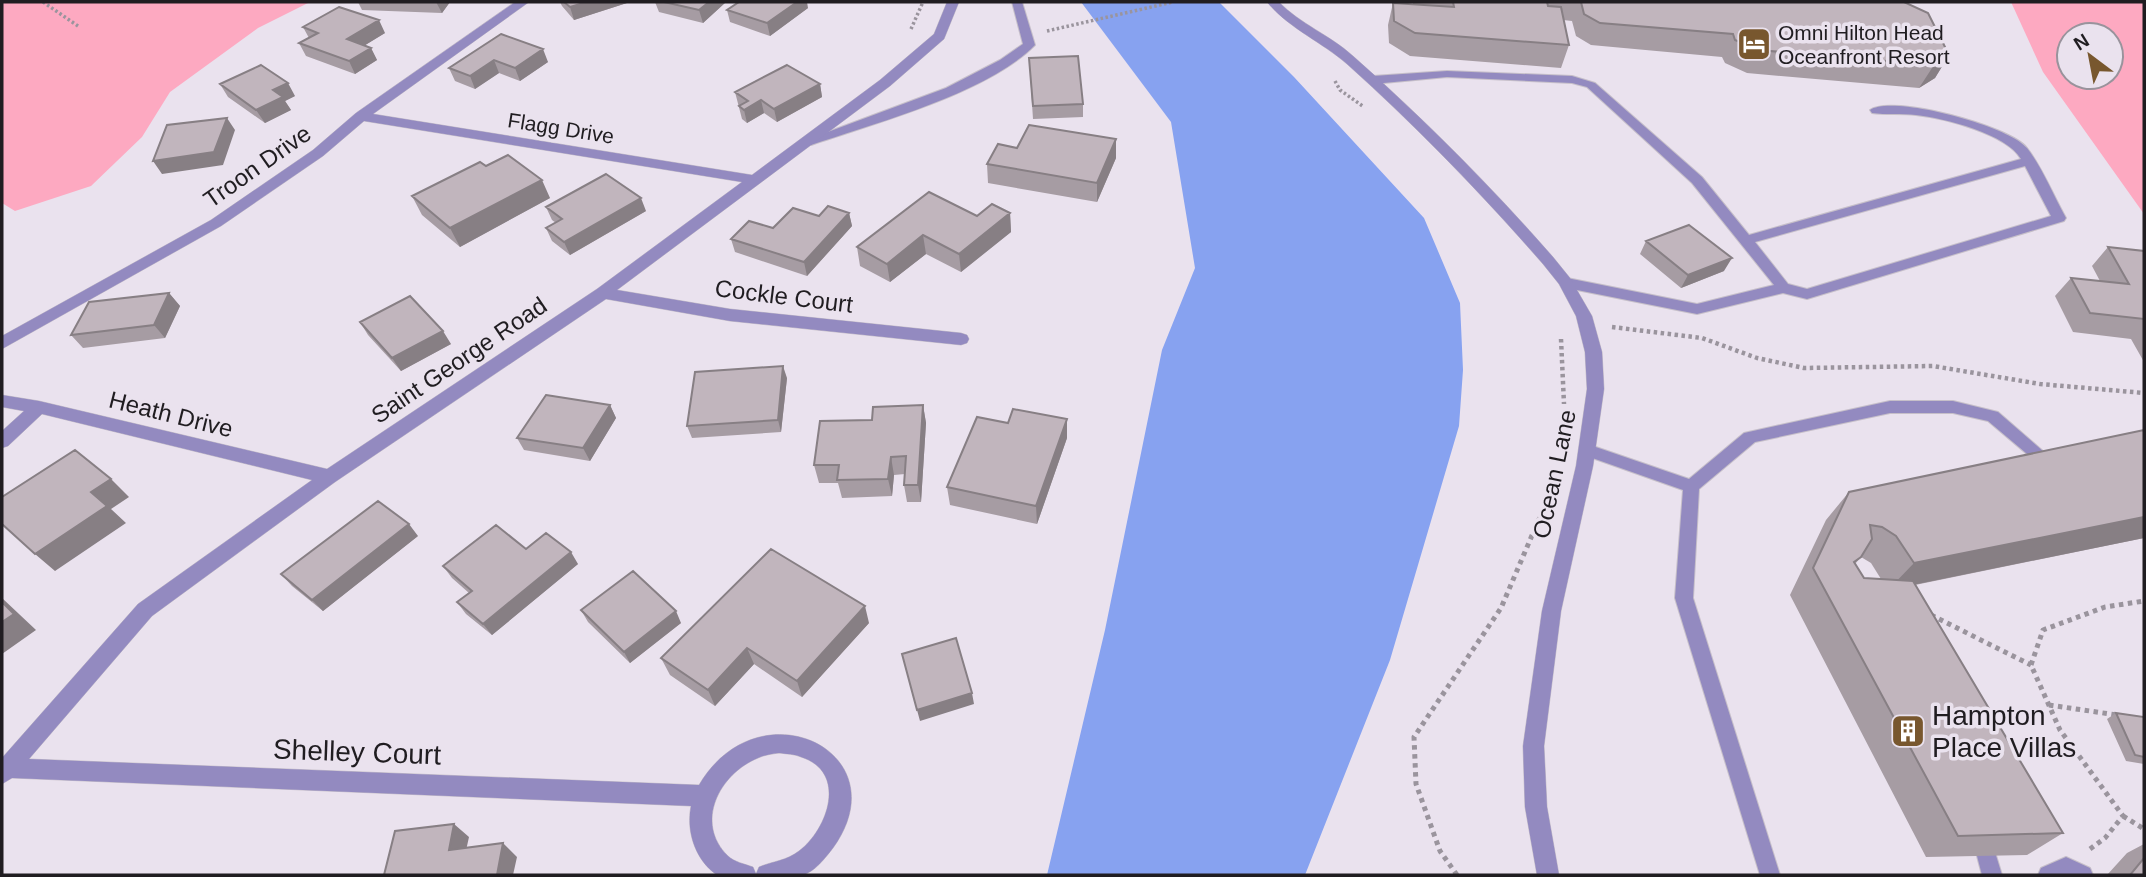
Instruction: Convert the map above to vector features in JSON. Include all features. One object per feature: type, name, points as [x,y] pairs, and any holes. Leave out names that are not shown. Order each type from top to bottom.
[{"type":"street","name":"Troon Drive","points":[[2,344],[216,223],[318,153],[361,116],[523,2]]},
{"type":"street","name":"Saint George Road","points":[[5,771],[145,610],[329,477],[603,293],[807,142],[885,83],[940,36],[953,2]]},
{"type":"street","name":"Ocean Lane","points":[[1273,2],[1279,9],[1329,41],[1373,80],[1538,249],[1566,283],[1593,341],[1594,420],[1558,576],[1540,687],[1532,763],[1538,830],[1548,875]]},
{"type":"street","name":"Flagg Drive","points":[[361,116],[755,180]]},
{"type":"street","name":"Cockle Court","points":[[603,293],[730,315],[961,339]]},
{"type":"street","name":"Heath Drive","points":[[2,401],[39,407],[329,477]]},
{"type":"street","points":[[2,441],[39,407]]},
{"type":"street","points":[[745,875],[722,866],[706,847],[699,823],[704,796],[718,772],[740,754],[766,743],[792,743],[815,751],[832,768],[840,791],[837,818],[824,843],[802,863],[775,875],[768,875]]},
{"type":"street","name":"Shelley Court","points":[[5,771],[704,796]]},
{"type":"lane","points":[[807,142],[947,94],[986,75],[1029,44],[1029,36],[1021,23],[1017,2]]},
{"type":"lane","points":[[1373,80],[1447,74],[1572,80],[1591,85],[1698,180],[1783,288]]},
{"type":"lane","points":[[1566,283],[1697,309],[1783,288],[1807,294],[2059,218],[2021,148],[1989,131],[1959,121],[1915,111],[1876,110]]},
{"type":"lane","points":[[1746,240],[2029,161]]},
{"type":"lane","points":[[1770,875],[1684,598],[1691,486],[1749,437],[1890,407],[1953,407],[1993,415],[2055,469]]},
{"type":"lane","points":[[1587,450],[1691,486]]},
{"type":"path","points":[[43,2],[78,26]]},
{"type":"path","points":[[1047,31],[1173,2]]},
{"type":"path","points":[[1334,78],[1340,90],[1355,102],[1374,111]]},
{"type":"path","points":[[1565,415],[1560,327],[1556,320],[1702,338],[1757,358],[1804,368],[1933,366],[2040,384],[2144,393]]},
{"type":"path","points":[[1457,875],[1440,851],[1416,784],[1414,737],[1501,608],[1530,545],[1548,494]]},
{"type":"path","points":[[2031,665],[2043,630],[2092,610],[2144,601]]},
{"type":"path","points":[[1928,614],[2031,665],[2060,730],[2123,816],[2144,829]]},
{"type":"path","points":[[2048,705],[2130,717]]},
{"type":"path","points":[[2066,872],[2105,838],[2123,816]]},
{"type":"shaded area","points":[[2,2],[310,2],[258,28],[170,92],[142,137],[91,186],[15,211],[2,203]]},
{"type":"shaded area","points":[[2011,2],[2144,2],[2144,214],[2057,91],[2125,91],[2125,21],[2055,21],[2055,89],[2043,72]]},
{"type":"water","points":[[1081,2],[1219,2],[1294,77],[1424,218],[1460,303],[1463,370],[1459,426],[1390,660],[1305,875],[1047,875],[1105,630],[1162,350],[1195,268],[1171,122]]},
{"type":"building","points":[[564,2],[587,2],[570,7]]},
{"type":"building","points":[[664,2],[709,2],[699,10]]},
{"type":"building","points":[[739,2],[797,2],[767,23],[727,10]]},
{"type":"building","points":[[1453,2],[1547,2],[1548,6],[1561,7],[1569,45],[1415,33],[1394,21],[1393,3],[1454,7]]},
{"type":"building","points":[[1581,2],[1904,2],[1928,13],[1949,55],[1934,65],[1758,50],[1735,40],[1733,34],[1600,23],[1584,14]]},
{"type":"building","points":[[339,7],[379,20],[347,39],[371,48],[349,61],[299,43],[318,33],[303,27]]},
{"type":"building","points":[[501,34],[543,49],[515,68],[494,60],[470,76],[449,68]]},
{"type":"building","points":[[1078,56],[1083,104],[1033,106],[1029,58]]},
{"type":"building","points":[[261,65],[288,83],[273,90],[283,97],[256,110],[220,84]]},
{"type":"building","points":[[787,65],[820,84],[774,109],[761,100],[744,110],[739,106],[748,101],[735,92]]},
{"type":"building","points":[[227,118],[214,152],[153,161],[167,125]]},
{"type":"building","points":[[1029,125],[1116,139],[1097,183],[987,164],[998,144],[1017,148]]},
{"type":"building","points":[[508,155],[542,180],[450,228],[412,196],[480,162],[486,166]]},
{"type":"building","points":[[606,174],[641,198],[564,242],[546,228],[562,219],[546,207]]},
{"type":"building","points":[[929,192],[977,216],[992,204],[1010,213],[959,254],[923,235],[887,264],[857,247]]},
{"type":"building","points":[[828,206],[849,213],[804,262],[731,239],[749,221],[773,228],[793,208],[819,216]]},
{"type":"building","points":[[1689,225],[1732,258],[1688,275],[1646,241]]},
{"type":"building","points":[[2108,247],[2144,251],[2144,319],[2090,313],[2071,278],[2129,284]]},
{"type":"building","points":[[169,293],[154,325],[71,335],[89,302]]},
{"type":"building","points":[[410,296],[443,331],[392,358],[360,322]]},
{"type":"building","points":[[783,366],[778,420],[687,426],[695,372]]},
{"type":"building","points":[[546,395],[610,405],[583,448],[517,438]]},
{"type":"building","points":[[923,405],[918,485],[904,485],[906,456],[891,457],[888,479],[837,480],[839,465],[814,465],[820,421],[872,420],[873,407]]},
{"type":"building","points":[[1013,409],[1067,419],[1036,506],[947,487],[977,417],[1008,423]]},
{"type":"building","name":"Hampton Place Villas","points":[[2144,430],[2144,517],[1914,563],[1896,536],[1882,527],[1870,525],[1872,539],[1861,557],[1854,562],[1864,578],[1913,581],[2063,833],[1958,836],[1813,568],[1849,492]]},
{"type":"building","points":[[75,450],[111,479],[91,492],[107,506],[35,554],[2,524],[2,497]]},
{"type":"building","points":[[378,501],[409,524],[312,600],[281,574]]},
{"type":"building","points":[[496,525],[526,549],[546,533],[571,552],[483,624],[457,602],[472,591],[443,566]]},
{"type":"building","points":[[771,549],[865,606],[797,681],[747,648],[708,690],[661,658]]},
{"type":"building","points":[[633,571],[676,611],[624,652],[581,610]]},
{"type":"building","points":[[2,602],[14,614],[2,622]]},
{"type":"building","points":[[956,638],[972,693],[917,710],[902,654]]},
{"type":"building","points":[[2116,713],[2144,717],[2144,757],[2135,755]]},
{"type":"building","points":[[454,824],[449,850],[503,843],[497,875],[384,875],[395,831]]},
{"type":"building","points":[[2144,858],[2144,875],[2130,875]]},
{"type":"place","name":"Omni Hilton Head Oceanfront Resort","points":[[1754,44]]},
{"type":"place","name":"Hampton Place Villas","points":[[1908,731]]}]
